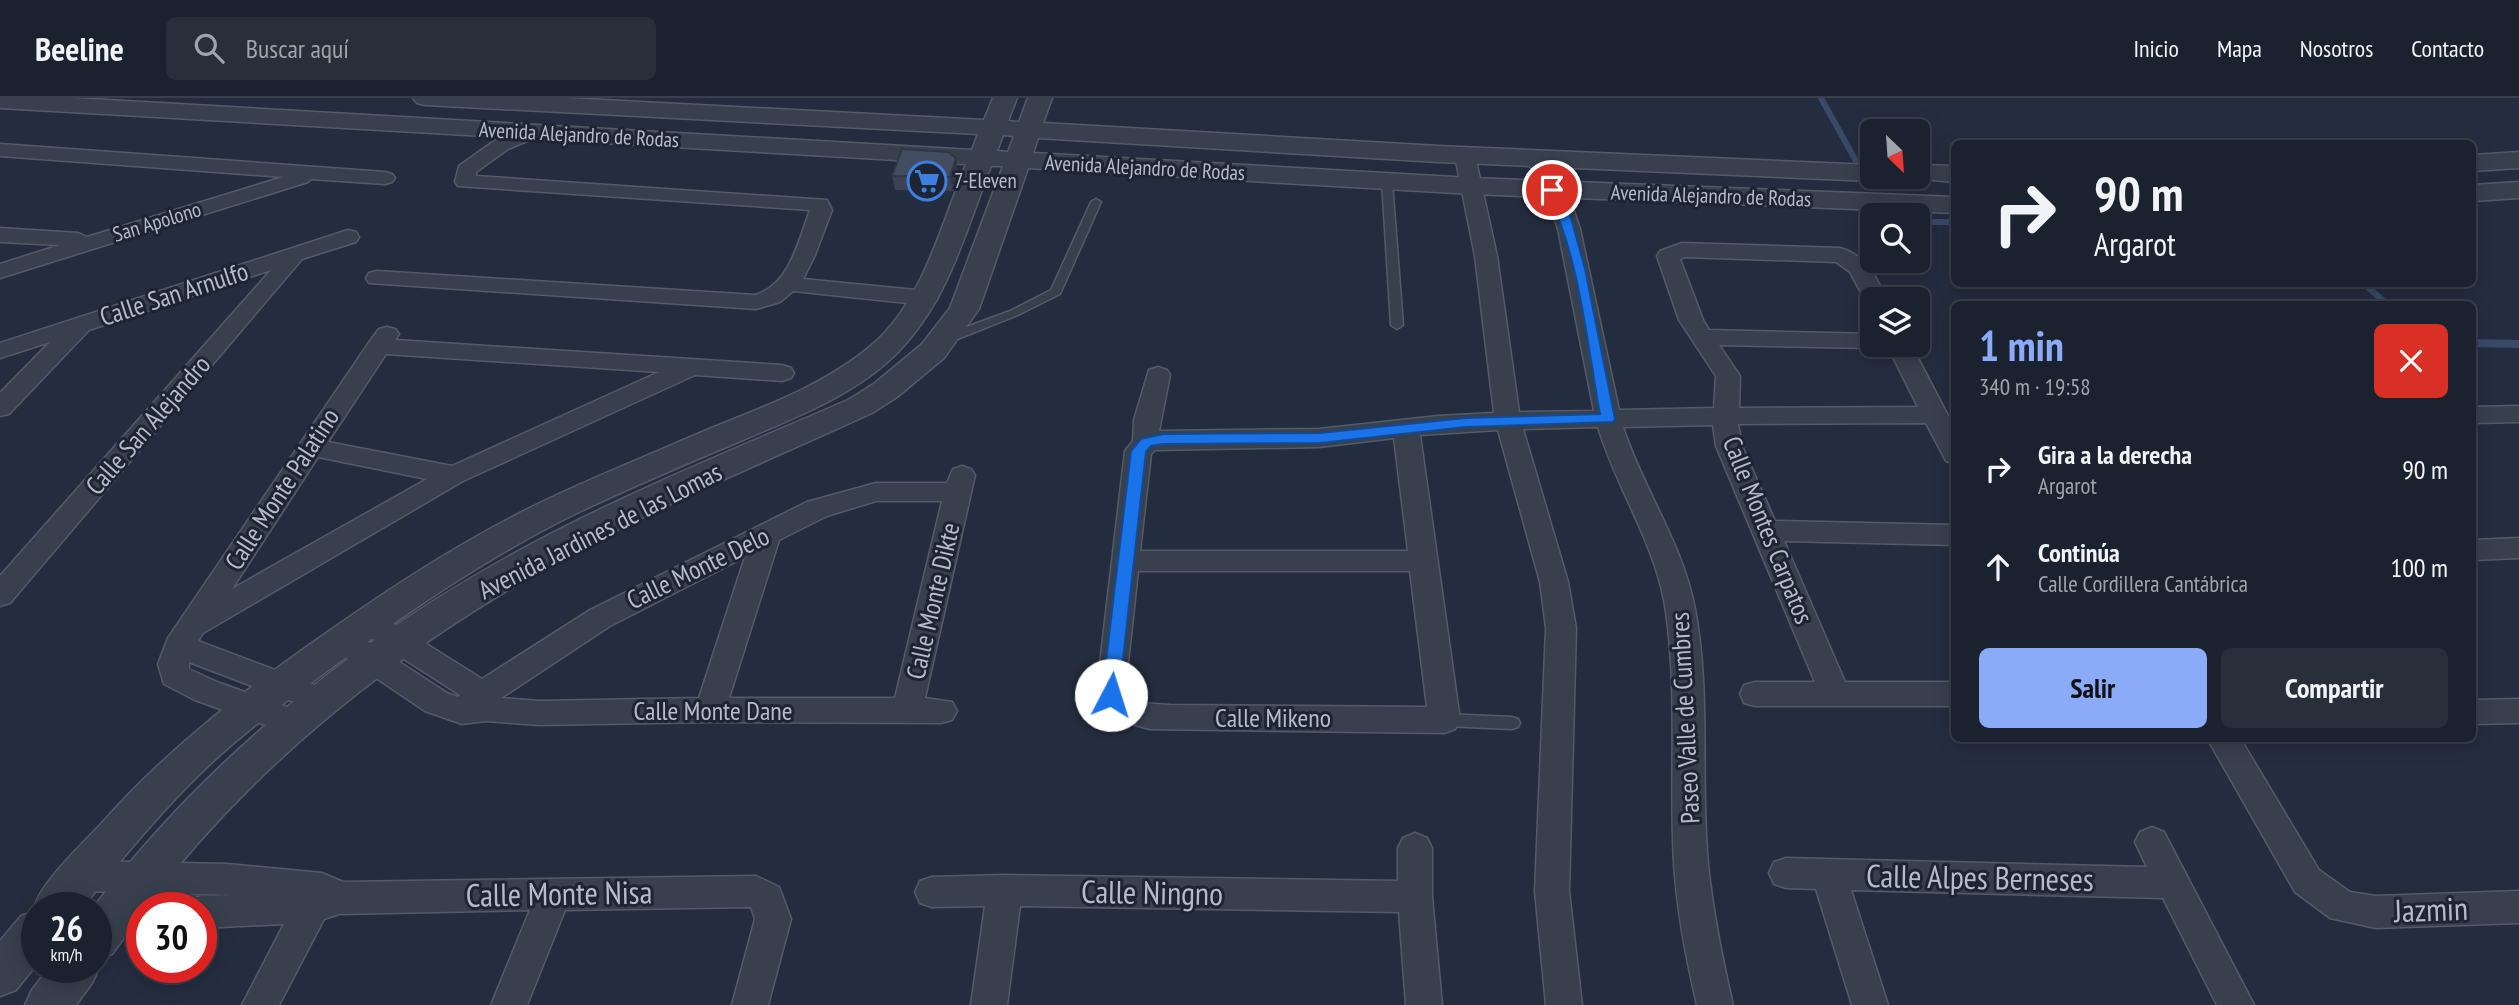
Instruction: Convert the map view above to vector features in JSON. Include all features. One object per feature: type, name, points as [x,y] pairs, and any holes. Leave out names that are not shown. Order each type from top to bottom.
[{"type":"street","name":"Avenida Alejandro de Rodas","points":[[425,98],[992,128],[1023,146],[1387,181],[1951,205]]},
{"type":"street","name":"Avenida Jardines de las Lomas","points":[[106,892],[190,821],[293,722],[386,652],[478,590],[551,549],[861,406],[907,374],[942,341],[964,309],[1040,98]]},
{"type":"street","points":[[423,126],[450,99]]},
{"type":"street","name":"Avenida Alejandro de Rodas","points":[[0,101],[532,132],[992,128]]},
{"type":"street","name":"Avenida Jardines de las Lomas","points":[[97,892],[134,814],[194,754],[283,684],[425,583],[495,541],[576,499],[783,409],[834,384],[879,355],[914,320],[929,290],[992,128]]},
{"type":"street","points":[[377,278],[756,302],[776,296],[791,277],[821,210],[820,204],[465,182],[466,170],[501,145],[532,132]]},
{"type":"street","name":"Avenida Alejandro de Rodas","points":[[1023,146],[1465,156],[1860,172]]},
{"type":"street","points":[[0,150],[21,149],[384,178]]},
{"type":"street","points":[[1465,156],[1486,256],[1508,421],[1554,582],[1561,628],[1552,891],[1564,1005]]},
{"type":"street","name":"Paseo Valle de Cumbres","points":[[1537,159],[1563,211],[1579,269],[1608,419],[1619,454],[1665,557],[1681,611],[1690,708],[1691,862],[1701,946],[1715,1005]]},
{"type":"street","points":[[2476,163],[2519,160]]},
{"type":"street","points":[[1930,173],[1951,174]]},
{"type":"street","name":"San Apolono","points":[[0,271],[314,174]]},
{"type":"street","points":[[2476,193],[2519,190]]},
{"type":"street","points":[[0,235],[95,241]]},
{"type":"street","name":"Calle San Arnulfo","points":[[0,351],[348,237]]},
{"type":"street","name":"Calle Montes Carpatos","points":[[1835,694],[1729,446],[1726,416],[1728,376],[1700,337],[1668,261],[1670,253],[1682,250],[1827,254],[1849,258],[1858,266],[1869,287]]},
{"type":"street","name":"Calle San Alejandro","points":[[0,595],[272,283],[293,255]]},
{"type":"street","points":[[791,277],[929,290]]},
{"type":"street","points":[[0,408],[81,325]]},
{"type":"street","points":[[1700,337],[1860,341]]},
{"type":"street","name":"Calle Monte Palatino","points":[[186,635],[382,340],[692,367]]},
{"type":"street","points":[[1905,357],[1951,447]]},
{"type":"street","points":[[293,722],[206,691],[176,676],[172,668],[186,635],[454,475],[692,367],[782,373]]},
{"type":"street","points":[[1146,443],[1147,420],[1158,375]]},
{"type":"street","points":[[834,384],[861,406]]},
{"type":"street","points":[[2476,415],[2519,414]]},
{"type":"street","points":[[1424,561],[1125,561],[1138,451],[1146,443],[1163,439],[1342,436],[1406,428],[1508,421],[1934,415]]},
{"type":"street","points":[[1406,428],[1444,720]]},
{"type":"street","points":[[309,447],[454,475]]},
{"type":"street","name":"Calle Monte Delo","points":[[476,705],[600,618],[817,509],[860,494],[960,483]]},
{"type":"street","name":"Calle Monte Dikte","points":[[907,711],[960,483]]},
{"type":"street","points":[[1765,531],[1951,534]]},
{"type":"street","points":[[710,710],[767,534]]},
{"type":"street","points":[[2476,550],[2519,548]]},
{"type":"street","name":"Calle Mikeno","points":[[1125,561],[1111,695],[1113,702],[1121,710],[1145,715],[1245,719],[1444,720]]},
{"type":"street","name":"Calle Monte Dane","points":[[356,631],[386,652],[436,702],[540,713],[710,710],[941,711]]},
{"type":"street","points":[[186,635],[227,665],[283,684],[320,701]]},
{"type":"street","points":[[1755,694],[1951,694]]},
{"type":"street","points":[[2476,712],[2519,711]]},
{"type":"street","name":"Jazmin","points":[[2225,742],[2307,881],[2342,907],[2376,912],[2519,907]]},
{"type":"street","points":[[2152,842],[2236,1005]]},
{"type":"street","points":[[1415,848],[1415,897],[1424,1005]]},
{"type":"street","name":"Calle Alpes Berneses","points":[[1786,873],[2174,883]]},
{"type":"street","points":[[1829,875],[1870,1005]]},
{"type":"street","name":"Calle Monte Nisa","points":[[112,901],[228,879],[324,897]]},
{"type":"street","points":[[989,1005],[1005,890]]},
{"type":"street","name":"Calle Ningno","points":[[932,892],[1005,890],[1415,897]]},
{"type":"street","name":"Calle Monte Nisa","points":[[217,910],[324,897],[756,891],[767,898],[773,919],[750,1005]]},
{"type":"street","points":[[509,1005],[554,894]]},
{"type":"street","points":[[260,1005],[324,897]]},
{"type":"street","name":"Avenida Jardines de las Lomas","points":[[0,975],[21,959]]},
{"type":"street","points":[[48,1005],[65,983]]},
{"type":"lane","points":[[1387,181],[1397,325]]},
{"type":"lane","points":[[942,341],[1014,313],[1056,292],[1096,202]]},
{"type":"lane","points":[[1444,720],[1512,723]]},
{"type":"building","points":[[902,149],[948,152],[956,158],[950,177],[892,176]]},
{"type":"waterway","points":[[1821,98],[1856,161]]},
{"type":"waterway","points":[[1930,222],[1951,222]]},
{"type":"waterway","points":[[2367,287],[2384,301]]},
{"type":"waterway","points":[[2476,343],[2519,344]]},
{"type":"place","name":"7-Eleven","points":[[927,181]]},
{"type":"route","points":[[1111,695],[1138,451],[1146,443],[1163,439],[1320,438],[1466,422],[1608,419],[1579,269],[1563,211],[1552,190]]}]
